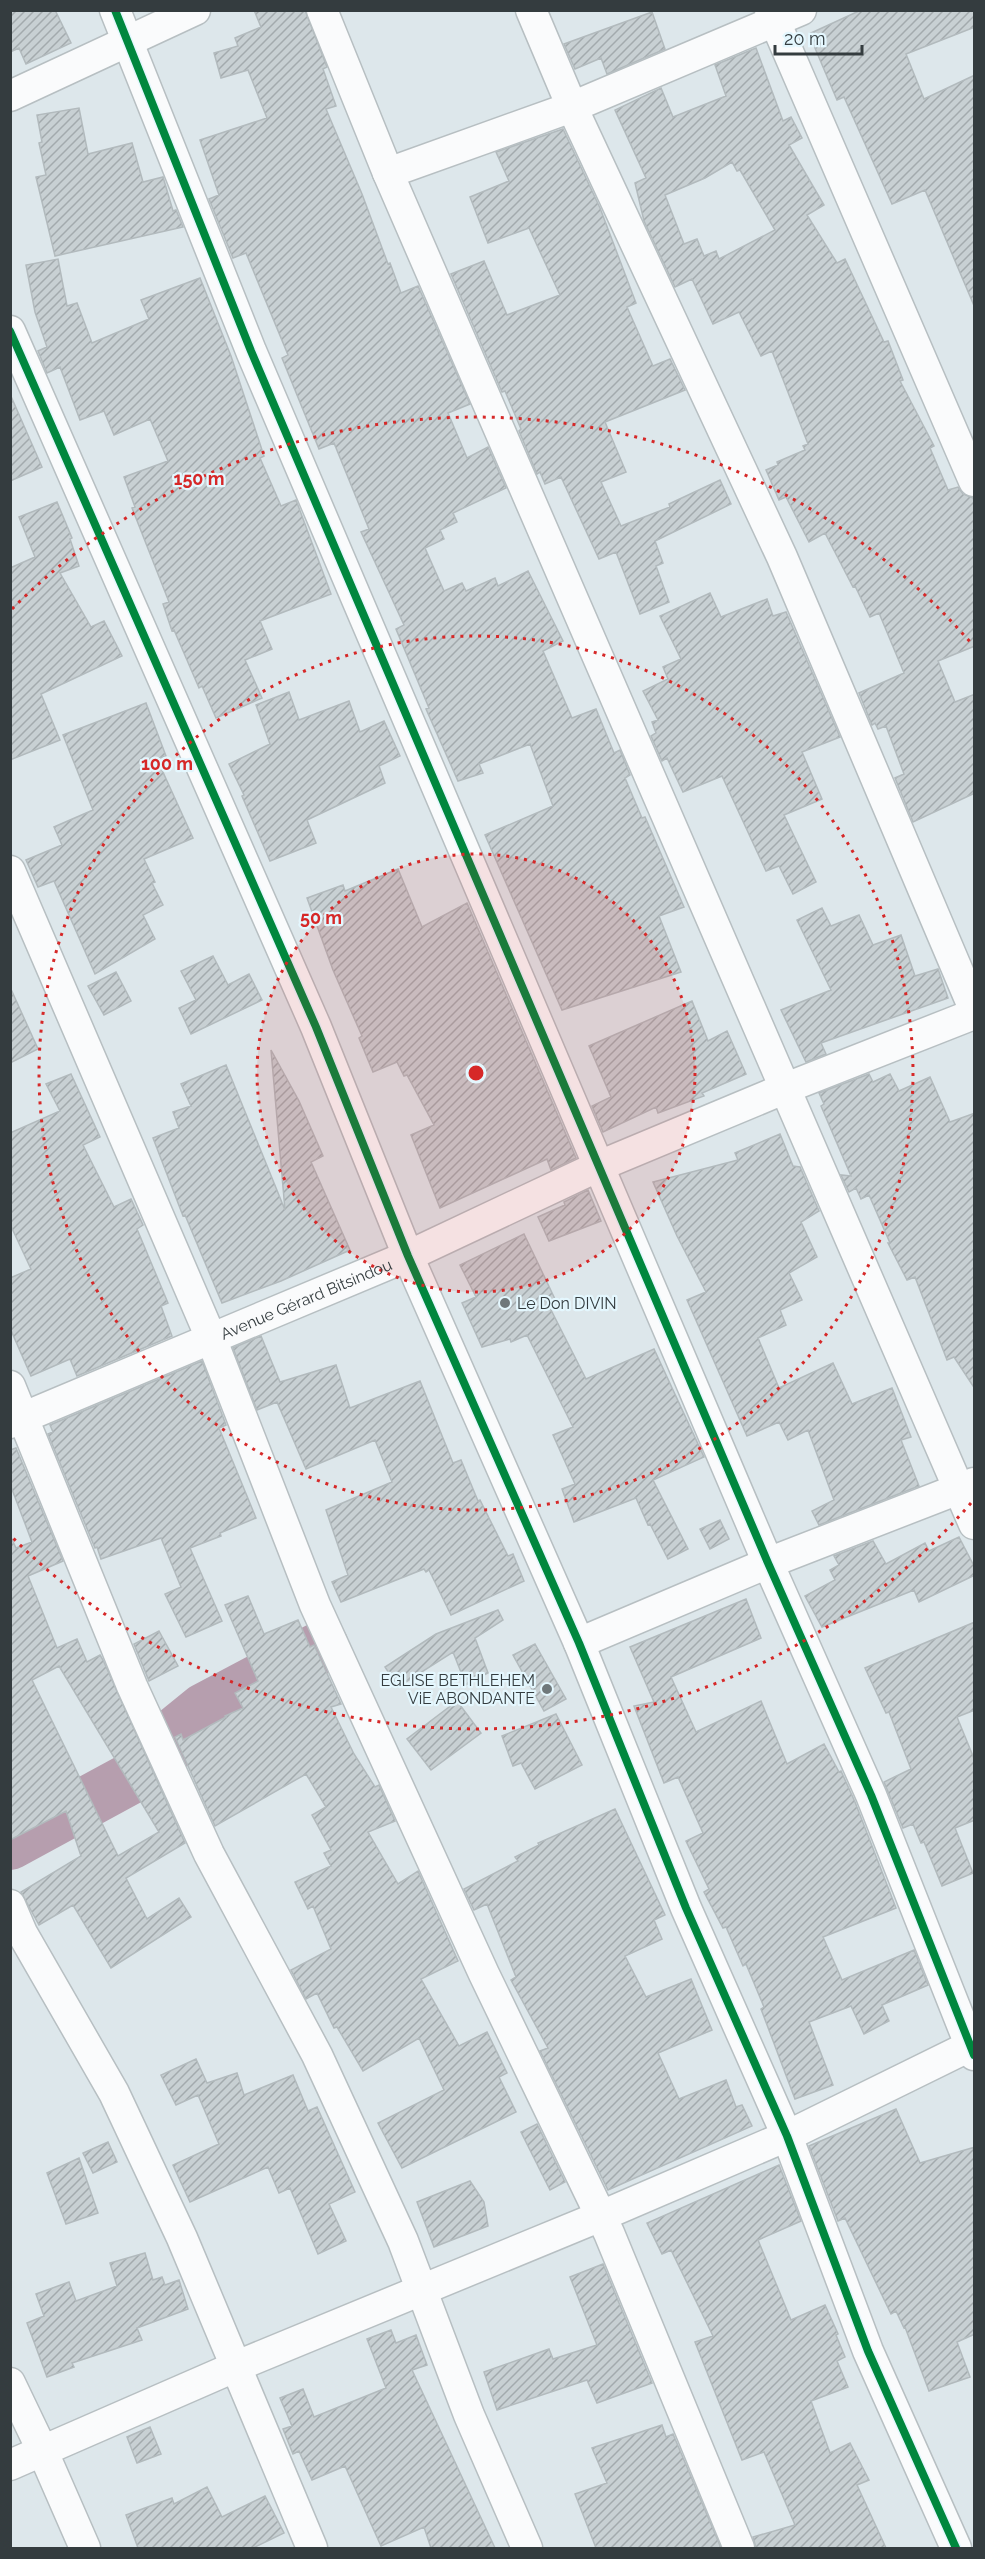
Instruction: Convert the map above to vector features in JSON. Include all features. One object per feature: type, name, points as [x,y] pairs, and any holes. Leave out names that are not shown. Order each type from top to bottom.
[{"type":"street","points":[[10,2465],[237,2366],[602,2216],[787,2136],[973,2048],[871,1795],[768,1563],[251,351],[115,10]]},
{"type":"street","points":[[10,96],[195,10]]},
{"type":"street","points":[[322,10],[388,173],[786,1088],[967,1487],[975,1524]]},
{"type":"street","points":[[531,10],[572,107],[782,557],[975,1009]]},
{"type":"street","points":[[388,173],[572,107],[781,14],[975,481]]},
{"type":"street","points":[[10,331],[316,1027],[408,1256],[579,1643],[686,1908],[787,2136],[868,2351],[956,2548]]},
{"type":"street","points":[[10,871],[211,1338],[315,1605],[484,1974],[602,2216],[739,2548]]},
{"type":"street","name":"Avenue Gérard Bitsindou","points":[[17,1421],[408,1256],[598,1166],[786,1088],[975,1014]]},
{"type":"street","points":[[10,1386],[17,1421],[132,1686],[209,1854],[317,2055],[403,2241],[469,2415],[527,2548]]},
{"type":"street","points":[[579,1643],[768,1563],[967,1487]]},
{"type":"street","points":[[10,1905],[22,1933],[114,2093],[182,2238],[312,2548]]},
{"type":"street","points":[[10,2383],[44,2452],[85,2548]]},
{"type":"building","points":[[10,10],[55,10],[71,43],[26,64],[19,48],[10,52]]},
{"type":"building","points":[[254,10],[305,10],[327,67],[323,69],[336,106],[326,109],[362,194],[388,264],[390,263],[401,293],[418,286],[470,404],[448,413],[467,458],[488,447],[506,488],[453,513],[457,522],[440,530],[444,539],[425,548],[444,591],[462,583],[466,591],[495,578],[498,586],[528,571],[563,641],[543,651],[572,718],[596,709],[614,753],[620,750],[630,775],[625,778],[642,818],[645,817],[684,907],[659,916],[681,972],[562,1010],[485,835],[553,806],[530,744],[479,764],[483,773],[458,781],[426,709],[429,708],[396,629],[404,625],[361,532],[369,529],[334,443],[319,449],[282,358],[288,355],[246,253],[233,258],[209,199],[219,195],[200,140],[267,118],[248,70],[221,78],[214,53],[238,46],[235,38],[261,27]]},
{"type":"building","points":[[861,10],[975,10],[975,27],[906,54],[924,99],[975,75],[975,308],[925,190],[892,204],[844,97],[837,100],[809,34]]},
{"type":"building","points":[[652,12],[665,49],[607,74],[601,58],[575,69],[564,44]]},
{"type":"building","points":[[756,48],[783,121],[791,117],[802,138],[789,145],[824,205],[807,215],[837,263],[845,259],[884,342],[888,341],[903,380],[900,381],[934,446],[930,448],[948,490],[958,487],[963,494],[973,498],[975,502],[975,646],[938,661],[955,702],[975,694],[975,793],[913,822],[895,778],[904,774],[886,726],[878,729],[875,723],[872,725],[859,693],[904,673],[879,613],[870,617],[825,533],[809,542],[786,497],[779,500],[766,470],[778,465],[777,462],[805,450],[803,446],[808,444],[772,351],[761,356],[739,312],[713,324],[692,279],[675,287],[644,221],[635,183],[646,178],[615,110],[661,88],[673,117],[726,96],[715,65]],"holes":[[[732,162],[737,171],[740,170],[775,230],[719,259],[716,251],[704,256],[697,239],[684,244],[665,195],[705,178]]]},
{"type":"building","points":[[79,108],[88,154],[132,143],[143,182],[163,177],[173,211],[176,210],[183,227],[55,256],[36,177],[46,175],[39,143],[42,142],[37,115]]},
{"type":"building","points":[[563,129],[600,208],[636,303],[627,307],[653,366],[670,359],[685,390],[605,422],[626,472],[601,482],[621,526],[670,507],[669,504],[720,480],[731,504],[655,541],[663,563],[656,566],[669,602],[640,614],[616,552],[599,559],[561,477],[545,484],[540,472],[537,474],[505,391],[502,392],[451,274],[484,261],[507,315],[560,295],[529,228],[488,243],[470,197],[509,181],[496,152]]},
{"type":"building","points":[[58,259],[67,306],[77,303],[92,343],[149,319],[141,300],[200,278],[231,356],[264,456],[260,458],[281,506],[296,500],[331,594],[260,621],[272,649],[245,660],[262,698],[216,718],[202,686],[199,688],[174,630],[172,631],[163,604],[169,602],[132,508],[135,507],[124,477],[168,461],[150,419],[114,435],[104,411],[80,420],[60,367],[47,373],[38,351],[47,347],[35,312],[26,265]]},
{"type":"building","points":[[10,394],[42,467],[10,481]]},
{"type":"building","points":[[57,502],[72,538],[70,539],[79,566],[60,573],[91,627],[104,621],[122,656],[41,694],[60,740],[10,760],[10,568],[35,557],[19,517]]},
{"type":"building","points":[[710,593],[721,617],[767,599],[773,616],[786,612],[840,737],[802,752],[822,799],[784,815],[816,882],[793,894],[779,866],[766,871],[722,776],[683,792],[667,758],[662,761],[651,736],[656,733],[652,722],[658,720],[643,691],[668,679],[663,667],[681,659],[660,616]]},
{"type":"building","points":[[289,692],[299,720],[349,701],[360,732],[384,721],[400,756],[379,766],[385,783],[307,820],[316,843],[270,861],[229,764],[270,744],[256,705]]},
{"type":"building","points":[[146,703],[166,756],[157,759],[193,838],[144,859],[163,905],[143,915],[155,939],[95,974],[54,881],[38,887],[26,860],[62,845],[54,827],[93,810],[63,735]]},
{"type":"building","points":[[398,869],[422,927],[467,903],[576,1158],[551,1170],[547,1159],[440,1208],[411,1135],[434,1125],[407,1075],[404,1076],[397,1062],[373,1072],[359,1038],[362,1036],[333,970],[307,898],[343,885],[345,891]]},
{"type":"building","points":[[822,908],[831,926],[859,915],[873,945],[901,935],[915,976],[938,969],[948,998],[821,1043],[826,1054],[806,1062],[781,1010],[831,990],[797,920]]},
{"type":"building","points":[[213,956],[228,985],[249,974],[262,1000],[191,1034],[179,1008],[196,1000],[181,971]]},
{"type":"building","points":[[116,972],[131,1001],[104,1015],[88,986]]},
{"type":"building","points":[[10,987],[38,1049],[10,1063]]},
{"type":"building","points":[[692,1001],[708,1041],[727,1031],[746,1074],[702,1093],[704,1096],[658,1113],[656,1107],[603,1132],[592,1106],[611,1097],[589,1046]]},
{"type":"building","points":[[271,1050],[299,1101],[323,1156],[311,1162],[350,1250],[281,1281],[222,1303],[185,1215],[183,1216],[153,1138],[179,1128],[173,1112],[191,1106],[181,1084],[226,1065],[285,1210]]},
{"type":"building","points":[[71,1074],[100,1137],[83,1145],[114,1207],[131,1199],[143,1225],[137,1229],[168,1303],[161,1306],[172,1336],[77,1376],[70,1359],[31,1376],[10,1328],[10,1278],[31,1269],[10,1224],[10,1133],[60,1111],[46,1084]]},
{"type":"building","points":[[869,1074],[873,1082],[890,1074],[899,1091],[930,1077],[950,1122],[975,1113],[975,1389],[954,1357],[947,1360],[915,1277],[907,1280],[888,1243],[890,1243],[869,1195],[861,1199],[856,1188],[849,1192],[841,1175],[851,1176],[821,1106],[824,1104],[819,1093]]},
{"type":"building","points":[[780,1134],[793,1166],[800,1167],[819,1211],[801,1222],[817,1257],[789,1273],[802,1300],[780,1310],[786,1325],[758,1338],[779,1388],[833,1363],[852,1404],[892,1388],[911,1437],[901,1440],[919,1486],[819,1525],[812,1511],[834,1500],[808,1430],[788,1440],[779,1422],[747,1436],[687,1300],[706,1292],[677,1236],[653,1182],[738,1160],[735,1153]]},
{"type":"building","points":[[588,1190],[601,1221],[549,1241],[538,1217],[565,1205],[564,1202]]},
{"type":"building","points":[[524,1234],[555,1299],[547,1302],[586,1379],[654,1349],[704,1457],[653,1480],[688,1549],[668,1559],[650,1524],[648,1525],[636,1498],[574,1522],[562,1489],[575,1484],[553,1435],[573,1427],[527,1335],[511,1342],[510,1339],[482,1347],[462,1303],[476,1297],[460,1265]]},
{"type":"building","points":[[261,1336],[280,1382],[336,1365],[350,1408],[420,1381],[453,1463],[461,1460],[478,1501],[480,1500],[508,1556],[513,1554],[524,1581],[451,1615],[429,1570],[426,1572],[424,1569],[341,1602],[332,1582],[348,1575],[326,1510],[392,1482],[375,1440],[306,1469],[277,1402],[257,1410],[233,1348]]},
{"type":"building","points":[[202,1361],[226,1425],[219,1428],[256,1518],[220,1533],[221,1536],[190,1548],[222,1621],[186,1637],[165,1594],[181,1587],[161,1538],[101,1559],[48,1434],[53,1432],[50,1425]]},
{"type":"building","points":[[16,1448],[63,1561],[28,1576],[57,1648],[77,1639],[87,1662],[100,1655],[185,1843],[126,1878],[147,1919],[179,1898],[191,1917],[111,1968],[73,1905],[39,1925],[21,1892],[81,1856],[66,1811],[10,1840],[10,1535],[16,1548],[32,1542],[10,1484],[10,1450]],"holes":[[[59,1666],[159,1832],[118,1856],[32,1680]]]},
{"type":"building","points":[[720,1520],[729,1539],[710,1549],[700,1529]]},
{"type":"building","points":[[959,1537],[975,1568],[975,1575],[919,1602],[914,1590],[822,1627],[805,1596],[835,1580],[830,1570],[839,1565],[834,1556],[873,1541],[886,1564],[925,1543],[929,1551]]},
{"type":"building","points":[[248,1596],[264,1634],[298,1620],[310,1647],[314,1645],[341,1704],[331,1707],[354,1754],[375,1787],[379,1785],[395,1821],[368,1832],[398,1884],[418,1871],[458,1961],[421,1979],[459,2046],[487,2032],[507,2073],[499,2077],[516,2112],[402,2168],[378,2123],[444,2090],[419,2038],[363,2071],[337,2027],[334,2028],[317,1993],[306,1999],[291,1970],[331,1949],[313,1906],[308,1909],[295,1882],[331,1866],[324,1853],[331,1850],[312,1815],[326,1807],[306,1774],[215,1826],[175,1737],[181,1734],[183,1740],[243,1708],[235,1693],[258,1681],[225,1605]]},
{"type":"building","points":[[746,1599],[761,1638],[671,1677],[696,1732],[761,1701],[787,1764],[824,1744],[839,1772],[841,1771],[855,1802],[896,1908],[823,1937],[842,1980],[914,1950],[928,1985],[882,2005],[889,2021],[864,2034],[851,2006],[809,2022],[833,2085],[795,2099],[761,2009],[764,2007],[746,1964],[743,1966],[726,1927],[723,1928],[704,1892],[709,1889],[686,1841],[703,1833],[678,1777],[664,1783],[634,1706],[654,1702],[630,1647]]},
{"type":"building","points":[[498,1610],[503,1620],[475,1638],[488,1673],[466,1685],[453,1652],[398,1687],[385,1667],[436,1634]]},
{"type":"building","points":[[975,1622],[975,1710],[957,1717],[975,1761],[975,1820],[955,1828],[973,1873],[942,1886],[924,1842],[921,1843],[913,1824],[903,1828],[884,1782],[911,1769],[889,1712],[886,1713],[865,1668]]},
{"type":"building","points":[[159,1631],[178,1666],[149,1681],[134,1644]]},
{"type":"building","points":[[535,1644],[566,1699],[544,1711],[513,1655]]},
{"type":"building","points":[[457,1701],[481,1733],[431,1770],[407,1739]]},
{"type":"building","points":[[556,1714],[582,1765],[535,1789],[521,1763],[513,1766],[502,1736]]},
{"type":"building","points":[[615,1809],[665,1915],[654,1920],[662,1939],[625,1956],[646,1997],[691,1979],[712,2030],[658,2053],[679,2099],[726,2080],[736,2107],[742,2105],[752,2126],[608,2190],[540,2051],[548,2048],[511,1980],[516,1977],[487,1904],[474,1910],[464,1889],[518,1861],[515,1857],[539,1845],[538,1843]]},
{"type":"building","points":[[196,2059],[207,2083],[237,2073],[244,2095],[293,2075],[308,2111],[317,2107],[355,2192],[329,2204],[346,2241],[318,2254],[290,2188],[279,2193],[268,2167],[190,2202],[173,2165],[219,2144],[198,2095],[176,2105],[161,2075]]},
{"type":"building","points":[[896,2109],[920,2163],[975,2147],[975,2334],[957,2342],[970,2377],[929,2391],[905,2327],[896,2311],[891,2314],[845,2218],[838,2221],[809,2146]]},
{"type":"building","points":[[537,2124],[565,2182],[550,2190],[521,2132]]},
{"type":"building","points":[[108,2142],[117,2162],[93,2173],[83,2153]]},
{"type":"building","points":[[79,2158],[98,2213],[66,2224],[47,2173]]},
{"type":"building","points":[[779,2165],[801,2221],[758,2240],[791,2320],[825,2305],[838,2334],[836,2335],[845,2357],[837,2361],[848,2387],[811,2401],[830,2453],[850,2443],[869,2480],[857,2485],[886,2548],[756,2548],[753,2537],[795,2525],[764,2452],[742,2460],[695,2342],[713,2336],[671,2250],[662,2254],[647,2223]]},
{"type":"building","points":[[470,2181],[484,2202],[488,2226],[434,2247],[417,2202]]},
{"type":"building","points":[[145,2253],[153,2280],[162,2277],[165,2285],[179,2280],[188,2309],[137,2328],[142,2340],[72,2363],[74,2367],[47,2377],[27,2323],[44,2316],[36,2294],[69,2282],[76,2301],[117,2286],[110,2263]]},
{"type":"building","points":[[603,2264],[652,2383],[597,2403],[587,2380],[497,2410],[484,2372],[549,2349],[553,2359],[597,2345],[570,2277]]},
{"type":"building","points":[[391,2330],[396,2343],[416,2335],[427,2365],[412,2370],[495,2548],[431,2548],[424,2527],[381,2546],[345,2466],[312,2480],[299,2451],[293,2454],[283,2429],[292,2426],[280,2398],[303,2389],[314,2417],[386,2388],[367,2339]]},
{"type":"building","points":[[662,2425],[666,2437],[673,2434],[721,2548],[596,2548],[575,2494],[607,2483],[592,2448]]},
{"type":"building","points":[[150,2427],[161,2454],[137,2463],[127,2437]]},
{"type":"building","points":[[207,2487],[222,2517],[265,2496],[284,2533],[253,2548],[138,2548],[126,2515],[172,2498],[174,2504]]},
{"type":"waterway","points":[[10,1844],[135,1776],[169,1748],[172,1735],[204,1709],[323,1646]]},
{"type":"cycle path","points":[[115,10],[251,351],[768,1563],[871,1795],[974,2055]]},
{"type":"cycle path","points":[[10,331],[316,1027],[408,1256],[579,1643],[686,1908],[787,2136],[868,2351],[956,2548]]},
{"type":"place","name":"Le Don DIVIN","points":[[505,1303]]},
{"type":"place","name":"EGLISE BETHLEHEM ViE ABONDANTE","points":[[547,1689]]}]
